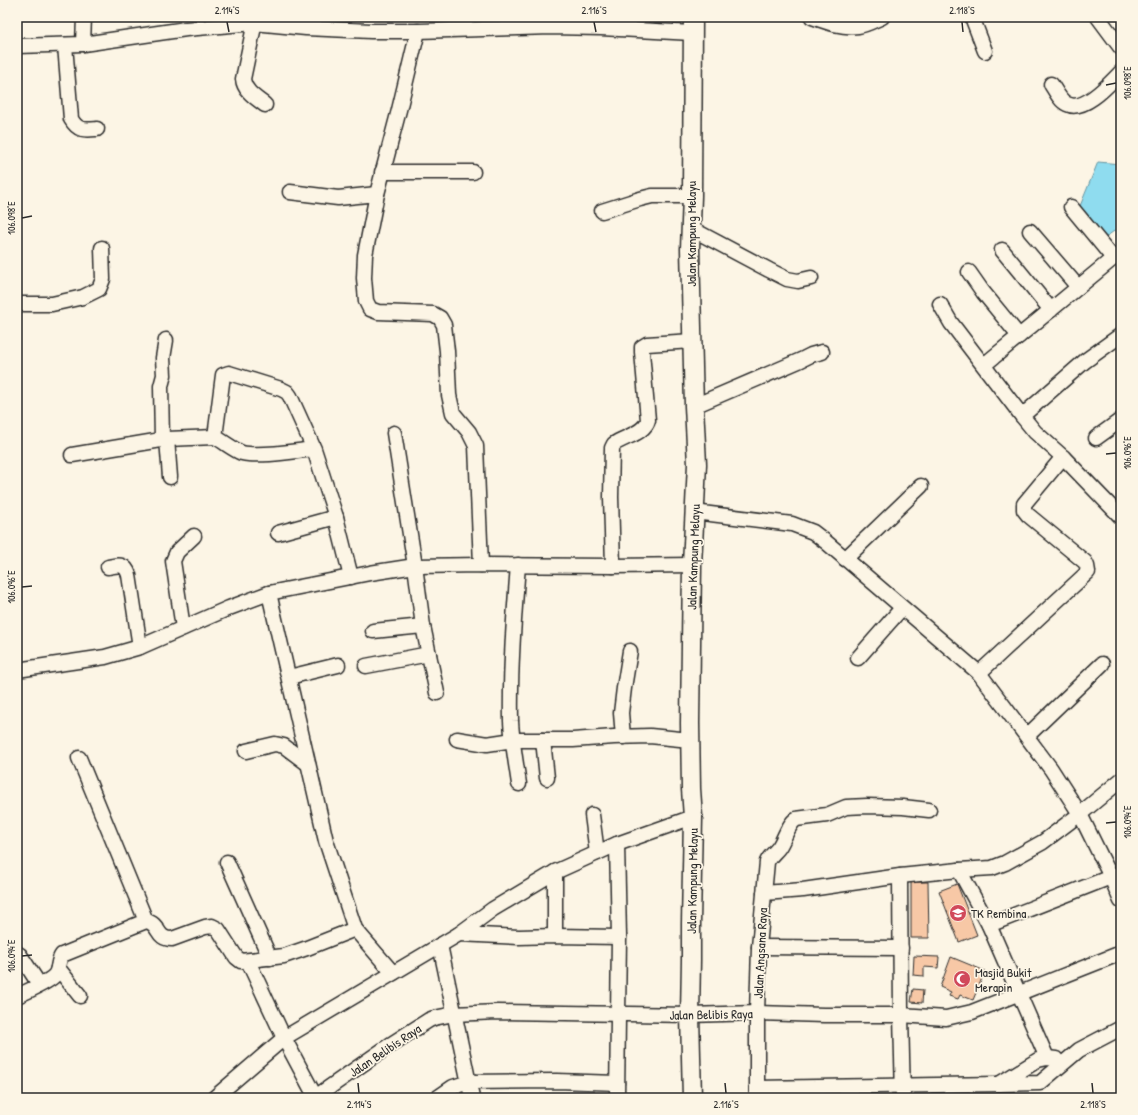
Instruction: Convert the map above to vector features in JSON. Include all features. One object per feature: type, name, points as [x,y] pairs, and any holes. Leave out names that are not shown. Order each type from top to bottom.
[{"type":"main road","name":"Jalan Kampung Melayu","points":[[692,25],[692,196],[690,228],[692,341],[697,464],[692,565],[690,740],[692,817],[690,923],[692,1098]]},
{"type":"street","points":[[83,44],[84,17]]},
{"type":"street","points":[[812,17],[829,23],[846,26],[859,26],[873,19]]},
{"type":"street","points":[[972,17],[985,51]]},
{"type":"street","points":[[1098,17],[1121,48]]},
{"type":"street","points":[[255,20],[243,84],[246,89],[265,105]]},
{"type":"street","points":[[17,46],[83,44],[255,20],[313,28],[371,31],[418,31],[551,22],[601,28],[692,25]]},
{"type":"street","points":[[418,31],[382,172],[364,255],[366,301],[370,309],[378,312],[434,314],[440,318],[444,325],[448,358],[449,395],[453,413],[469,432],[476,446],[481,565]]},
{"type":"street","points":[[65,45],[71,119],[75,126],[84,130],[97,129]]},
{"type":"street","points":[[1051,84],[1062,101],[1067,105],[1073,106],[1084,104],[1092,100],[1121,72]]},
{"type":"street","points":[[382,172],[473,172]]},
{"type":"street","points":[[290,192],[338,198],[377,194]]},
{"type":"street","points":[[602,211],[640,198],[652,196],[692,196]]},
{"type":"street","points":[[984,365],[1078,287],[1117,257],[1071,207]]},
{"type":"street","points":[[690,228],[787,278],[798,281],[811,278]]},
{"type":"street","points":[[1030,231],[1078,287]]},
{"type":"street","points":[[17,304],[52,304],[83,297],[99,289],[103,279],[102,248]]},
{"type":"street","points":[[1002,250],[1051,310]]},
{"type":"street","points":[[969,272],[983,292],[1019,336]]},
{"type":"street","points":[[940,304],[951,323],[1035,432],[1063,457],[1121,517]]},
{"type":"street","points":[[1022,416],[1084,362],[1121,336]]},
{"type":"street","points":[[166,340],[163,358],[164,375],[162,386],[164,440],[170,477]]},
{"type":"street","points":[[613,566],[612,448],[614,444],[639,431],[647,424],[648,420],[642,347],[646,344],[692,341]]},
{"type":"street","points":[[694,406],[811,355],[822,352]]},
{"type":"street","points":[[215,437],[223,375],[229,373],[281,388],[287,392],[314,449],[336,517],[351,577]]},
{"type":"street","points":[[1096,438],[1121,420]]},
{"type":"street","points":[[394,433],[416,566],[423,626],[436,693]]},
{"type":"street","points":[[72,456],[164,440],[215,437],[240,452],[246,453],[265,454],[314,449]]},
{"type":"street","points":[[978,673],[1088,572],[1085,562],[1028,515],[1024,510],[1024,504],[1063,457]]},
{"type":"street","points":[[845,559],[921,486]]},
{"type":"street","points":[[694,512],[792,524],[813,532],[978,673],[1051,769],[1080,814],[1116,875],[1121,901]]},
{"type":"street","points":[[278,533],[336,517]]},
{"type":"street","points":[[183,628],[173,561],[177,552],[194,536]]},
{"type":"street","points":[[108,566],[119,565],[128,571],[140,647]]},
{"type":"street","points":[[518,565],[512,652],[511,720],[519,784]]},
{"type":"street","points":[[17,670],[105,657],[140,647],[229,608],[269,593],[416,566],[692,565]]},
{"type":"street","points":[[269,593],[326,841],[355,929],[393,972]]},
{"type":"street","points":[[858,658],[902,608]]},
{"type":"street","points":[[373,631],[423,626]]},
{"type":"street","points":[[622,737],[624,688],[630,651]]},
{"type":"street","points":[[366,666],[429,654]]},
{"type":"street","points":[[1027,736],[1102,664]]},
{"type":"street","points":[[289,677],[338,665]]},
{"type":"street","points":[[456,739],[487,744],[513,740],[573,740],[650,736],[690,740]]},
{"type":"street","points":[[543,740],[547,778]]},
{"type":"street","points":[[246,751],[276,744],[284,746],[308,764]]},
{"type":"street","points":[[79,758],[146,921]]},
{"type":"street","points":[[764,893],[834,886],[900,876],[992,868],[1005,863],[1043,842],[1121,780]]},
{"type":"street","name":"Jalan Angsana Raya","points":[[757,1093],[759,947],[766,862],[769,856],[779,847],[792,822],[796,819],[827,815],[846,807],[903,807],[929,810]]},
{"type":"street","points":[[592,815],[598,853]]},
{"type":"street","points":[[214,1098],[284,1038],[459,934],[493,909],[556,872],[617,844],[692,817]]},
{"type":"street","points":[[617,844],[617,1098]]},
{"type":"street","points":[[227,862],[270,958]]},
{"type":"street","points":[[960,870],[990,926],[1047,1058]]},
{"type":"street","points":[[555,936],[556,872]]},
{"type":"street","points":[[990,926],[1116,875]]},
{"type":"street","points":[[900,876],[903,1092]]},
{"type":"street","points":[[17,996],[54,975],[62,955],[146,921],[151,922],[166,939],[212,926],[218,929],[236,957],[241,961],[284,956],[355,929]]},
{"type":"street","points":[[459,934],[519,938],[555,936],[618,937]]},
{"type":"street","points":[[440,945],[472,1098]]},
{"type":"street","points":[[759,947],[900,948]]},
{"type":"street","points":[[17,953],[20,955],[39,984]]},
{"type":"street","name":"Jalan Belibis Raya","points":[[315,1098],[390,1045],[429,1020],[454,1014],[497,1012],[690,1015],[757,1013],[901,1015],[946,1018],[972,1012],[1121,953]]},
{"type":"street","points":[[248,961],[284,1038],[315,1098]]},
{"type":"street","points":[[58,968],[80,996]]},
{"type":"street","points":[[757,1093],[903,1092],[998,1084],[1040,1083],[1079,1050],[1121,1028]]},
{"type":"street","points":[[998,1084],[1038,1060],[1047,1058],[1067,1060]]},
{"type":"street","points":[[437,1098],[453,1087],[469,1082],[557,1081],[617,1083]]},
{"type":"water","points":[[1098,162],[1121,164],[1121,226],[1103,239],[1078,211]]},
{"type":"building","points":[[911,882],[928,882],[929,938],[911,938]]},
{"type":"building","name":"TK Pembina","points":[[957,884],[977,935],[959,942],[939,891]]},
{"type":"building","points":[[914,956],[939,957],[938,968],[924,967],[924,976],[913,975]]},
{"type":"building","name":"Masjid Bukit Merapin","points":[[951,957],[985,971],[973,1000],[960,995],[958,999],[949,996],[951,992],[940,987]]},
{"type":"building","points":[[913,989],[923,990],[922,1003],[911,1002]]},
{"type":"place","name":"TK Pembina","points":[[958,913]]},
{"type":"place","name":"Masjid Bukit Merapin","points":[[962,979]]}]
